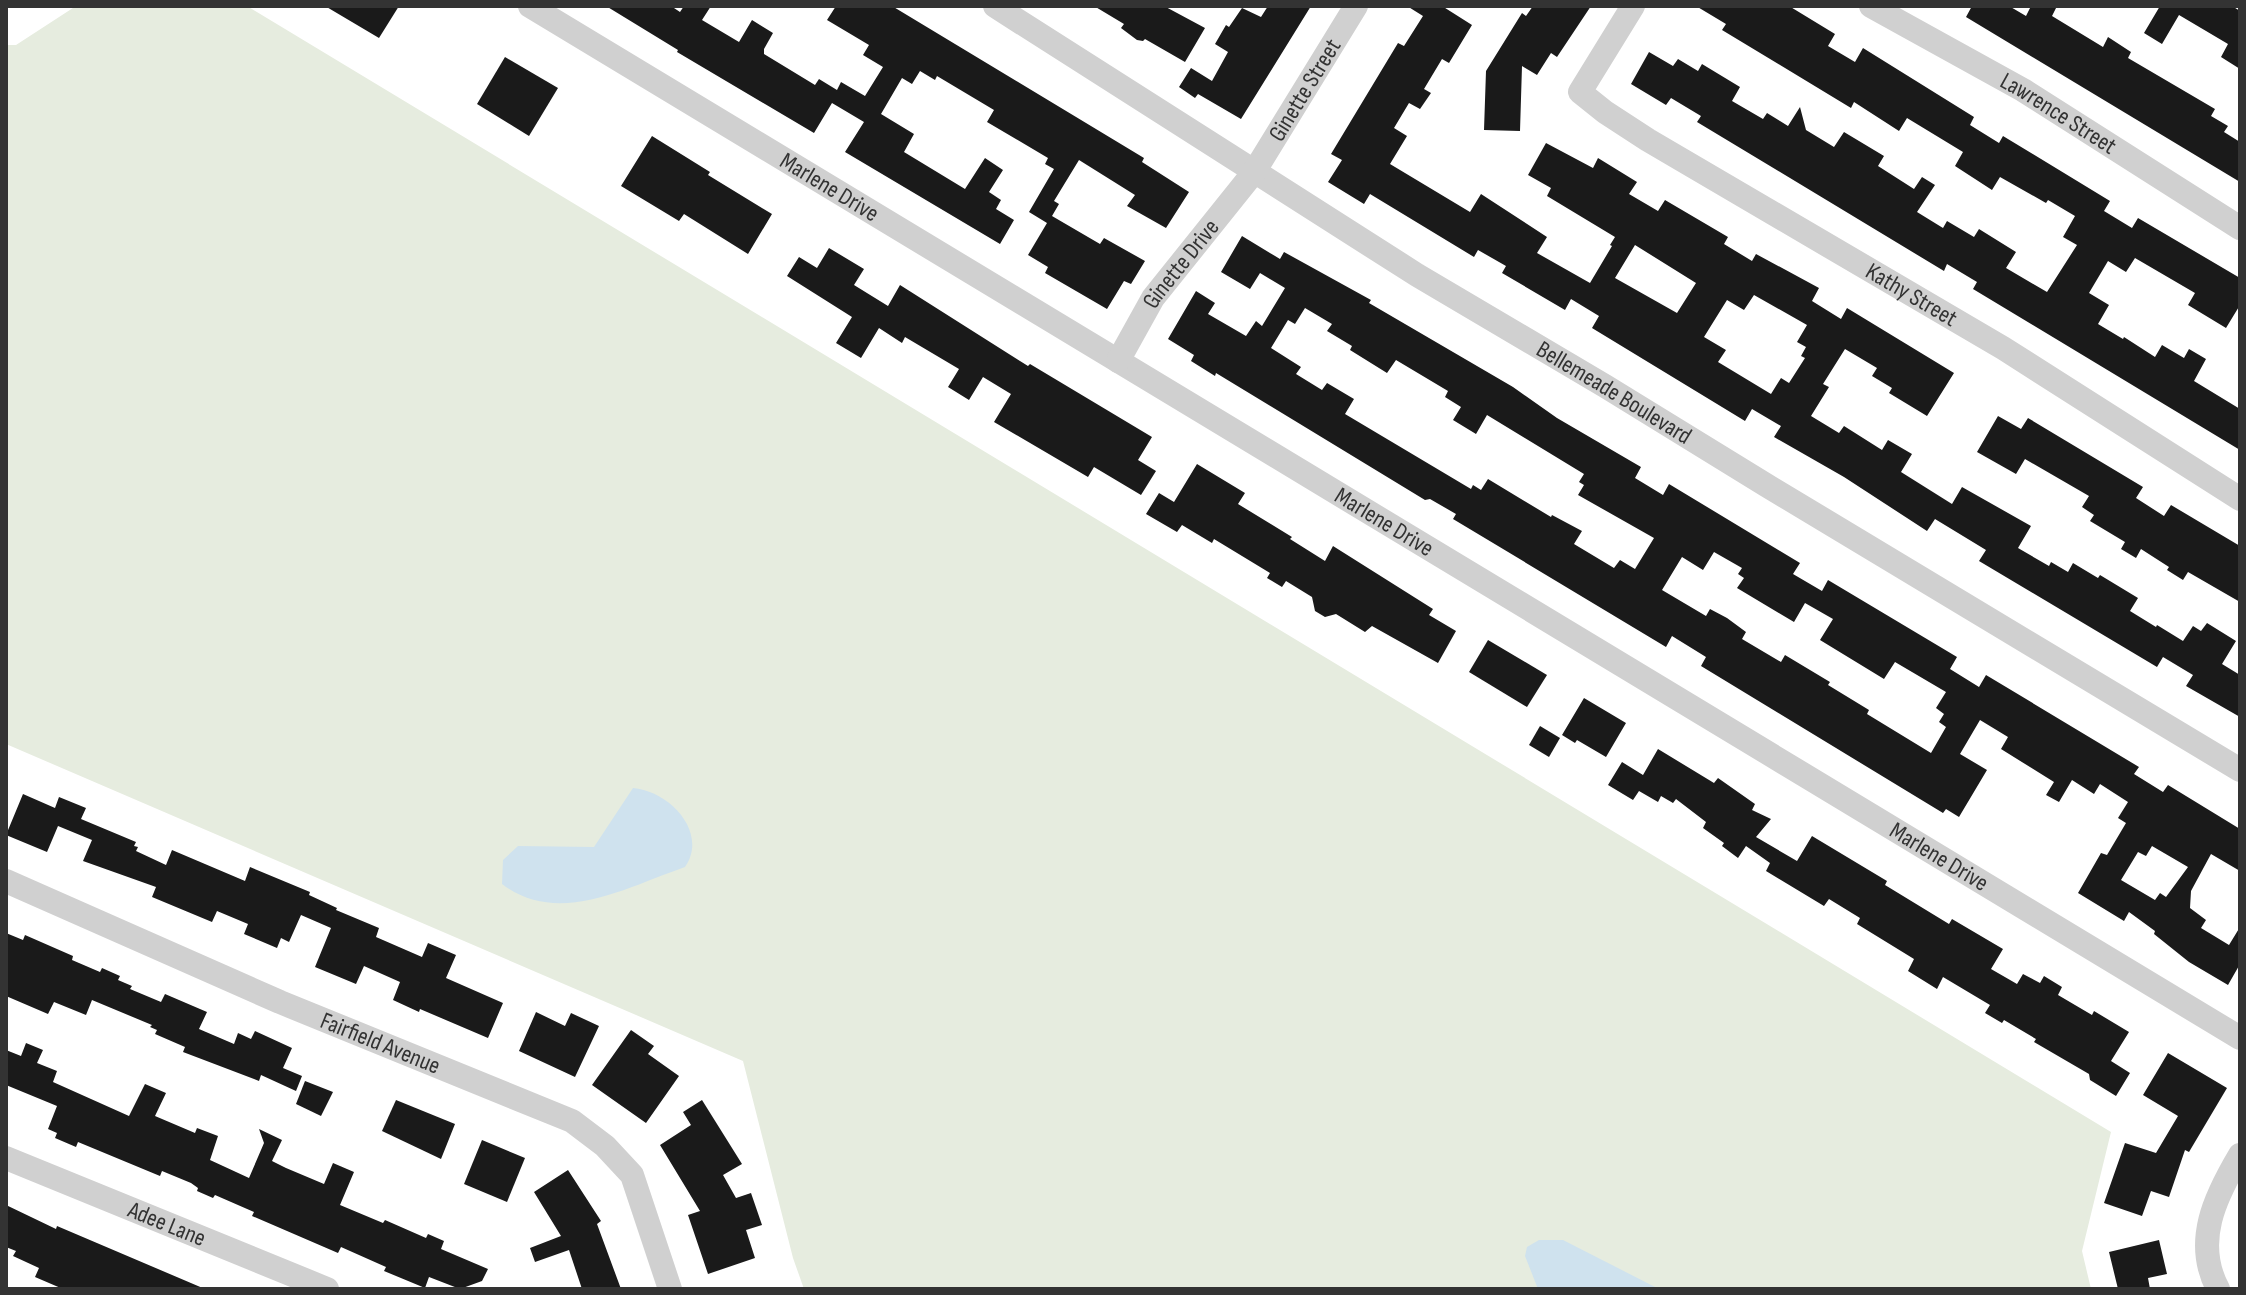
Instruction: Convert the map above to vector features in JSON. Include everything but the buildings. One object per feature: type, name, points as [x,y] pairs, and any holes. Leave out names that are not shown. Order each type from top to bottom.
[{"type":"street","name":"Marlene Drive","points":[[530,6],[2240,1038]]},
{"type":"street","name":"Bellemeade Boulevard","points":[[995,6],[1417,275],[2240,770]]},
{"type":"street","name":"Ginette Street","points":[[1254,172],[1356,6]]},
{"type":"street","name":"Kathy Street","points":[[1633,6],[1580,92],[1648,140],[2003,348],[2240,499]]},
{"type":"street","name":"Lawrence Street","points":[[1871,6],[2023,90],[2240,228]]},
{"type":"street","name":"Ginette Drive","points":[[1118,361],[1153,298],[1254,172]]},
{"type":"street","name":"Fairfield Avenue","points":[[6,881],[280,1002],[572,1121],[605,1146],[632,1175],[670,1289]]},
{"type":"street","points":[[2218,1289],[2208,1271],[2210,1219],[2218,1192],[2240,1155]]},
{"type":"street","name":"Adee Lane","points":[[6,1158],[327,1289]]},
{"type":"shaded area","points":[[76,6],[247,6],[2111,1132],[2082,1251],[2091,1289],[804,1289],[793,1258],[743,1061],[6,744],[6,45],[16,45]]},
{"type":"water","points":[[633,788],[660,797],[682,816],[692,840],[691,854],[685,867],[616,893],[569,903],[546,902],[524,896],[502,884],[503,860],[518,846],[594,847]]},
{"type":"water","points":[[1539,1240],[1563,1240],[1659,1289],[1538,1289],[1525,1256],[1527,1247]]}]
